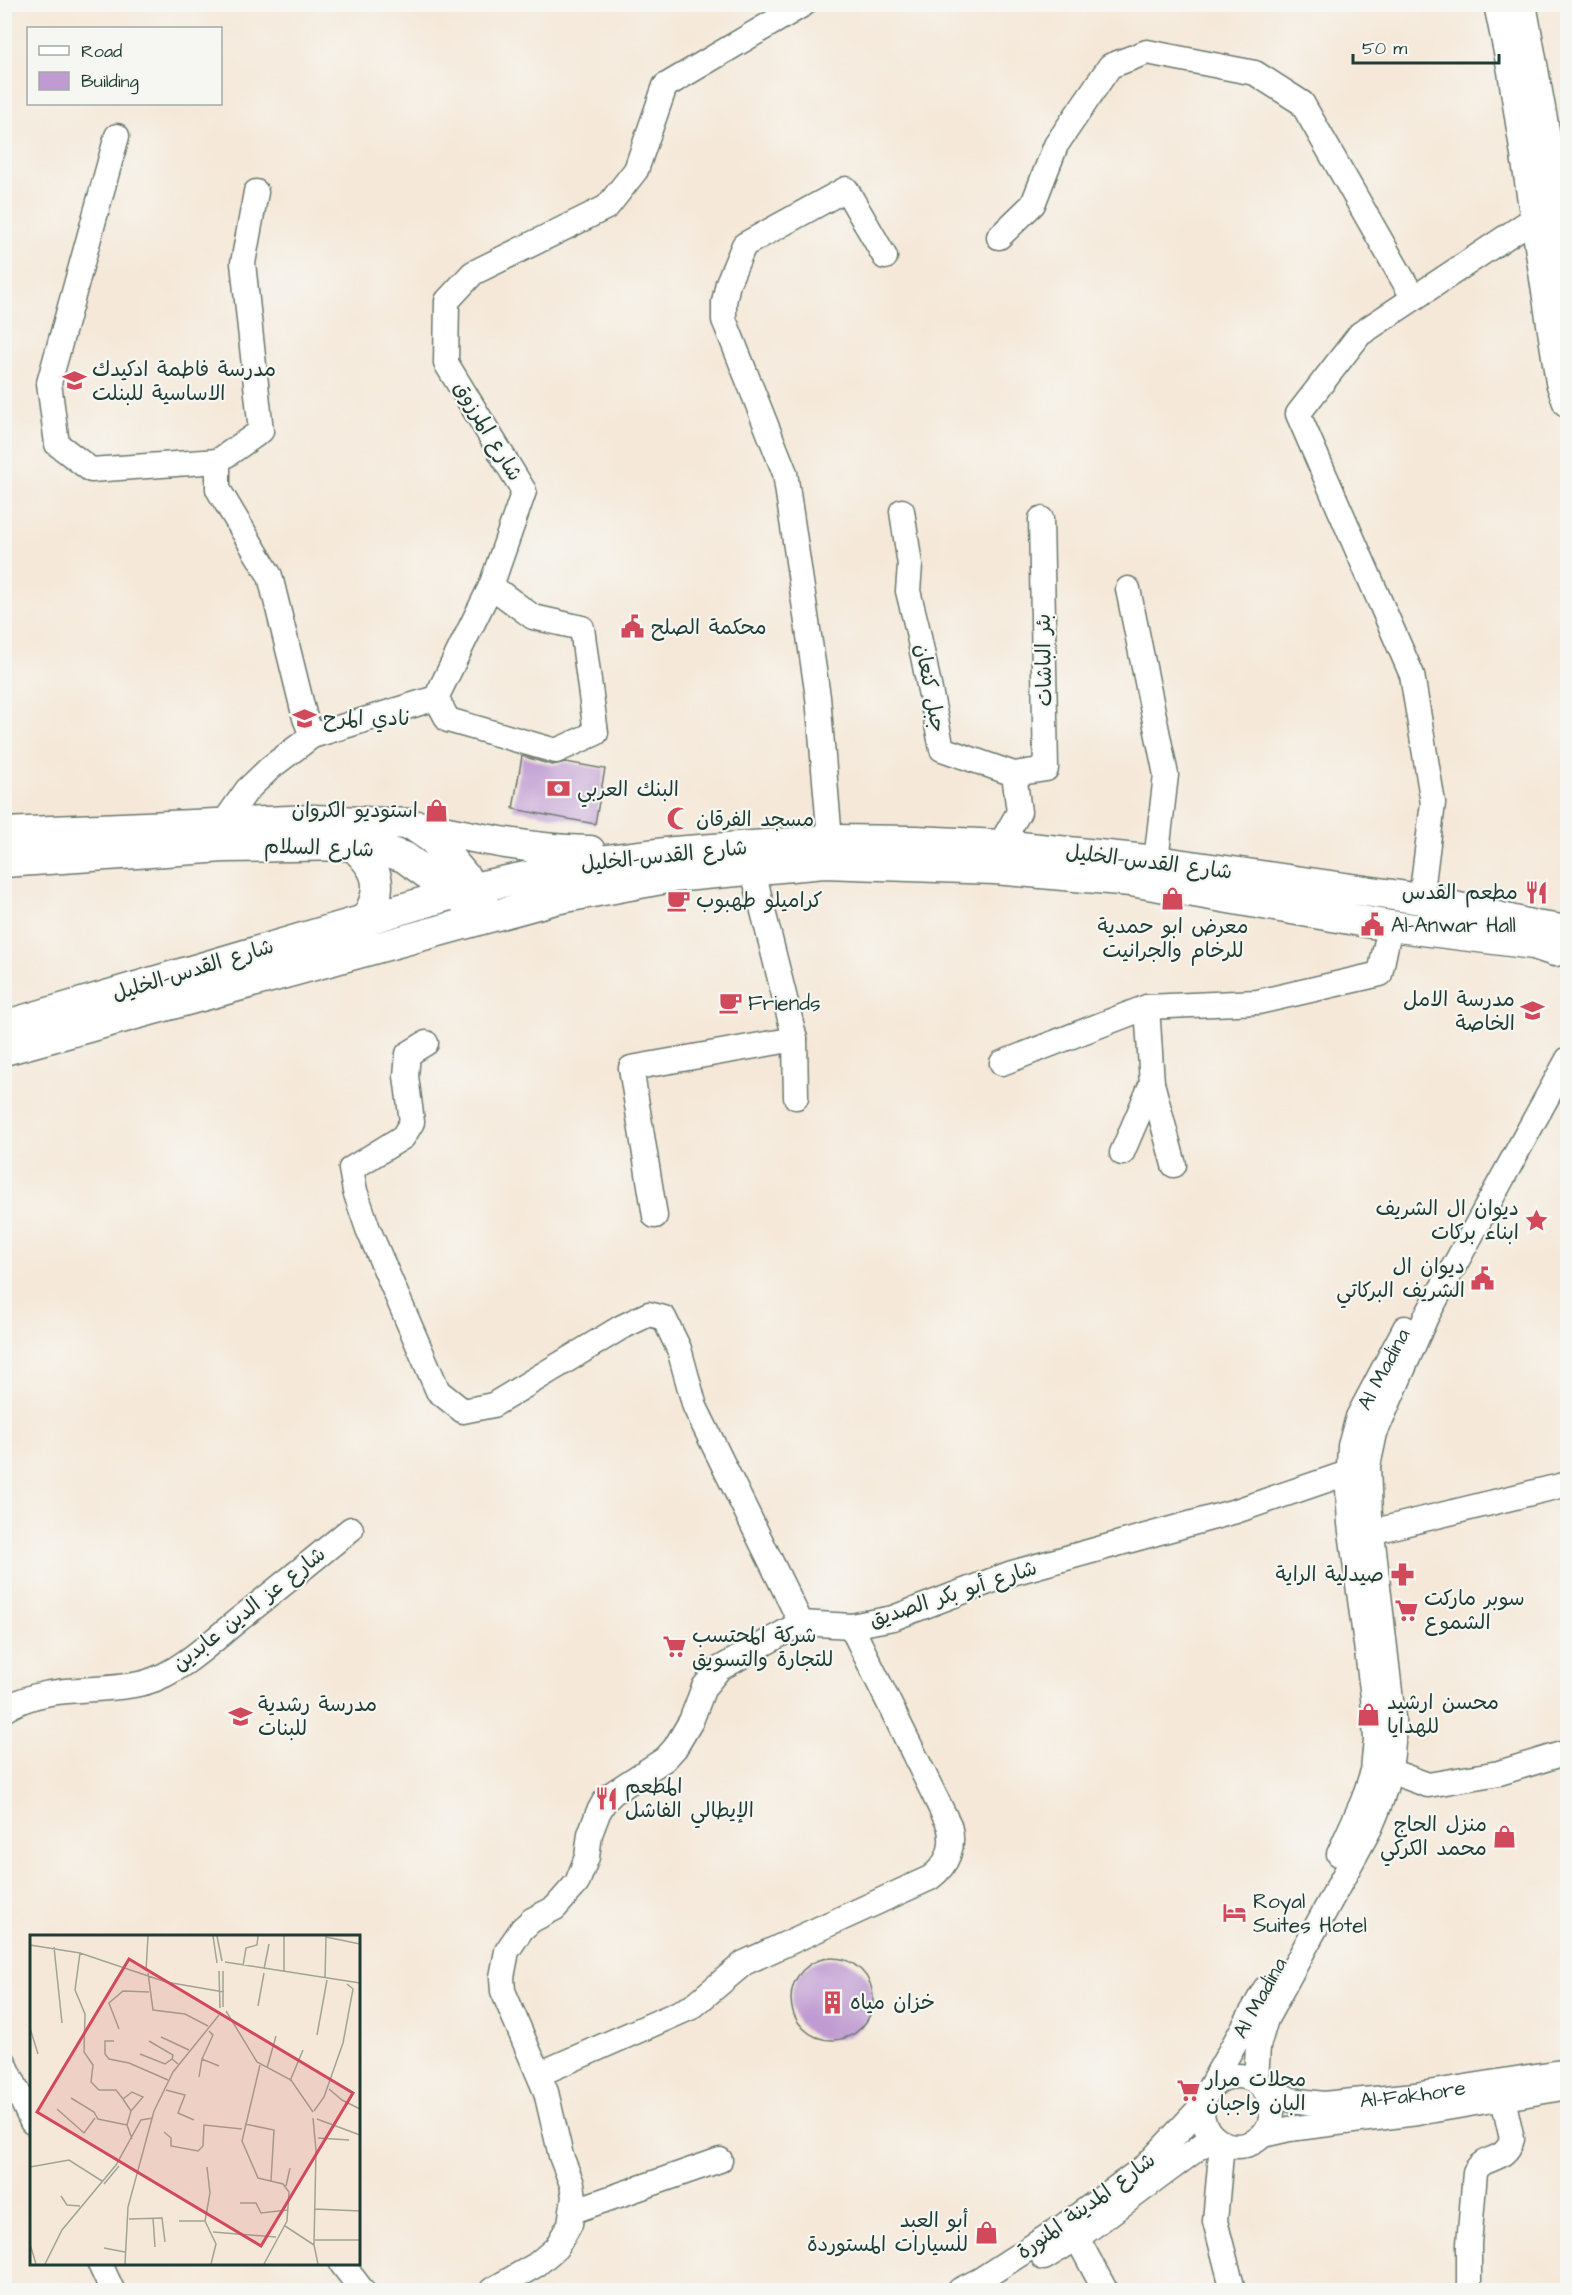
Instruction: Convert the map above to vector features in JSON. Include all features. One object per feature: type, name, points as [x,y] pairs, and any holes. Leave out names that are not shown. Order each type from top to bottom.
[{"type":"main road","points":[[1499,4],[1513,71],[1553,193],[1561,382],[1568,402]]},
{"type":"main road","points":[[1521,4],[1568,286]]},
{"type":"main road","name":"شارع السلام","points":[[4,862],[224,835],[313,820],[411,824],[488,841],[553,850],[674,852]]},
{"type":"main road","name":"شارع السلام","points":[[411,824],[433,839],[454,862],[463,891]]},
{"type":"main road","name":"شارع السلام","points":[[4,833],[224,835],[376,848],[404,857],[463,891],[491,916]]},
{"type":"main road","name":"شارع القدس-الخليل","points":[[4,1026],[463,891],[608,860],[674,852],[830,840],[1000,845],[1156,861],[1421,899],[1535,926],[1561,940]]},
{"type":"main road","points":[[352,845],[369,859],[376,876],[378,892],[375,904],[366,919]]},
{"type":"main road","name":"شارع القدس-الخليل","points":[[4,1050],[555,899],[672,877],[824,863],[996,869],[1131,881],[1390,926],[1534,944],[1561,940]]},
{"type":"street","name":"شارع المرزوق","points":[[436,698],[491,586],[524,491],[446,363],[447,301],[473,273],[607,207],[636,170],[665,86],[804,4]]},
{"type":"street","points":[[999,237],[1033,204],[1056,145],[1110,66],[1147,52],[1255,73],[1302,103],[1413,297]]},
{"type":"street","points":[[117,136],[49,382],[57,444],[90,470],[218,461],[261,431],[243,263],[256,192]]},
{"type":"street","points":[[830,840],[818,698],[785,474],[724,320],[724,302],[728,283],[744,245],[846,189],[885,257]]},
{"type":"street","points":[[1421,899],[1433,803],[1412,675],[1298,414],[1360,334],[1553,193]]},
{"type":"street","points":[[218,461],[218,489],[270,576],[305,718],[312,736]]},
{"type":"street","name":"جبل كنعان","points":[[902,511],[910,565],[908,591],[942,749],[1014,774]]},
{"type":"street","name":"بئر الباشات","points":[[1014,774],[1046,769],[1041,519]]},
{"type":"street","points":[[224,835],[247,790],[271,767],[312,736],[436,698],[448,720],[556,751],[596,733],[582,628],[533,617],[491,586]]},
{"type":"street","points":[[1128,589],[1166,775],[1156,861]]},
{"type":"street","points":[[1000,845],[1019,812],[1014,774]]},
{"type":"street","points":[[753,871],[795,1039],[796,1097]]},
{"type":"street","points":[[1002,1063],[1147,1007],[1258,1002],[1380,974],[1390,926]]},
{"type":"street","points":[[1147,1007],[1152,1083],[1174,1166]]},
{"type":"street","points":[[655,1216],[631,1068],[795,1039]]},
{"type":"street","points":[[426,1043],[408,1054],[406,1076],[412,1122],[403,1137],[351,1169],[355,1191],[368,1229],[438,1391],[462,1411],[493,1405],[620,1328],[649,1314],[664,1318],[679,1349],[696,1407],[801,1623],[730,1663],[711,1677],[704,1687],[684,1736],[675,1748],[665,1759],[613,1793],[604,1802],[597,1813],[590,1834],[588,1857],[583,1870],[568,1895],[555,1908],[532,1920],[514,1940],[504,1963],[503,1991],[546,2092],[561,2157],[569,2171],[572,2184],[573,2211],[564,2236],[547,2258],[492,2290]]},
{"type":"street","points":[[1550,1090],[1568,1044]]},
{"type":"street","points":[[1550,1090],[1568,1059]]},
{"type":"street","points":[[1122,1153],[1152,1083]]},
{"type":"street","name":"Al Madina","points":[[1206,2097],[1350,1832],[1394,1745],[1393,1718],[1371,1532],[1359,1469],[1350,1446],[1358,1417],[1428,1286],[1503,1174],[1550,1090]]},
{"type":"street","name":"شارع أبو بكر الصديق","points":[[801,1623],[851,1626],[893,1618],[1012,1573],[1236,1511],[1359,1469]]},
{"type":"street","name":"Al Madina","points":[[1263,2135],[1272,2115],[1271,2103],[1259,2083],[1258,2046],[1266,2019],[1371,1828],[1382,1801],[1382,1768],[1376,1739],[1373,1697],[1350,1524],[1359,1469]]},
{"type":"street","points":[[1371,1532],[1568,1484]]},
{"type":"street","name":"شارع عز الدين عابدين","points":[[4,1710],[30,1698],[57,1692],[111,1688],[148,1682],[171,1671],[204,1648],[351,1529]]},
{"type":"street","points":[[539,2074],[692,2007],[744,1963],[930,1878],[942,1868],[951,1847],[949,1825],[851,1626]]},
{"type":"street","points":[[1382,1768],[1428,1785],[1499,1773],[1568,1752]]},
{"type":"street","points":[[4,2062],[30,2118]]},
{"type":"street","name":"Al-Fakhore","points":[[1259,2083],[1291,2100],[1323,2104],[1415,2096],[1568,2071]]},
{"type":"street","points":[[1259,2083],[1240,2076],[1229,2076],[1218,2080],[1206,2097],[1202,2119],[1217,2140],[1233,2146],[1244,2146],[1263,2135]]},
{"type":"street","name":"Al-Fakhore","points":[[1263,2135],[1288,2129],[1361,2121],[1568,2086]]},
{"type":"street","name":"شارع المدينة المنورة","points":[[960,2290],[980,2280],[1065,2225],[1146,2166],[1206,2097]]},
{"type":"street","points":[[1469,2290],[1469,2244],[1475,2172],[1481,2163],[1504,2154],[1512,2139],[1503,2098]]},
{"type":"street","points":[[1217,2140],[1215,2221],[1233,2290]]},
{"type":"street","name":"شارع المدينة المنورة","points":[[991,2290],[1077,2238],[1217,2140]]},
{"type":"street","points":[[573,2211],[720,2160]]},
{"type":"street","points":[[1077,2238],[1105,2290]]},
{"type":"street","points":[[100,2265],[112,2290]]},
{"type":"street","points":[[343,2265],[362,2290]]},
{"type":"building","name":"البنك العربي","points":[[522,756],[552,765],[566,762],[605,769],[595,824],[513,809]]},
{"type":"building","name":"خزان مياه","points":[[832,1958],[848,1961],[861,1970],[870,1983],[873,1999],[870,2015],[861,2028],[848,2037],[832,2040],[816,2037],[803,2028],[794,2015],[791,1999],[794,1983],[803,1970],[816,1961]]},
{"type":"place","name":"مدرسة فاطمة ادكيدك الاساسية للبنلت","points":[[74,381]]},
{"type":"place","name":"محكمة الصلح","points":[[633,627]]},
{"type":"place","name":"نادي المرح","points":[[305,718]]},
{"type":"place","name":"البنك العربي","points":[[559,789]]},
{"type":"place","name":"استوديو الكروان","points":[[436,810]]},
{"type":"place","name":"مسجد الفرقان","points":[[678,819]]},
{"type":"place","name":"مطعم القدس","points":[[1536,892]]},
{"type":"place","name":"معرض ابو حمدية للرخام والجرانيت","points":[[1173,898]]},
{"type":"place","name":"كراميلو طهبوب","points":[[678,900]]},
{"type":"place","name":"Al-Anwar Hall","points":[[1373,925]]},
{"type":"place","name":"Friends","points":[[730,1003]]},
{"type":"place","name":"مدرسة الامل الخاصة","points":[[1533,1011]]},
{"type":"place","name":"ديوان ال الشريف ابناء بركات","points":[[1537,1220]]},
{"type":"place","name":"ديوان ال الشريف البركاتي","points":[[1483,1278]]},
{"type":"place","name":"صيدلية الراية","points":[[1402,1574]]},
{"type":"place","name":"سوبر ماركت الشموع","points":[[1406,1610]]},
{"type":"place","name":"شركة المحتسب للتجارة والتسويق","points":[[674,1647]]},
{"type":"place","name":"محسن ارشيد للهدايا","points":[[1369,1714]]},
{"type":"place","name":"مدرسة رشدية للبنات","points":[[240,1716]]},
{"type":"place","name":"المطعم الإيطالي الفاشل","points":[[607,1798]]},
{"type":"place","name":"منزل الحاج محمد الكركي","points":[[1505,1836]]},
{"type":"place","name":"Royal Suites Hotel","points":[[1235,1913]]},
{"type":"place","name":"خزان مياه","points":[[832,2002]]},
{"type":"place","name":"محلات مرار البان واجبان","points":[[1188,2091]]},
{"type":"place","name":"أبو العبد للسيارات المستوردة","points":[[986,2232]]}]
